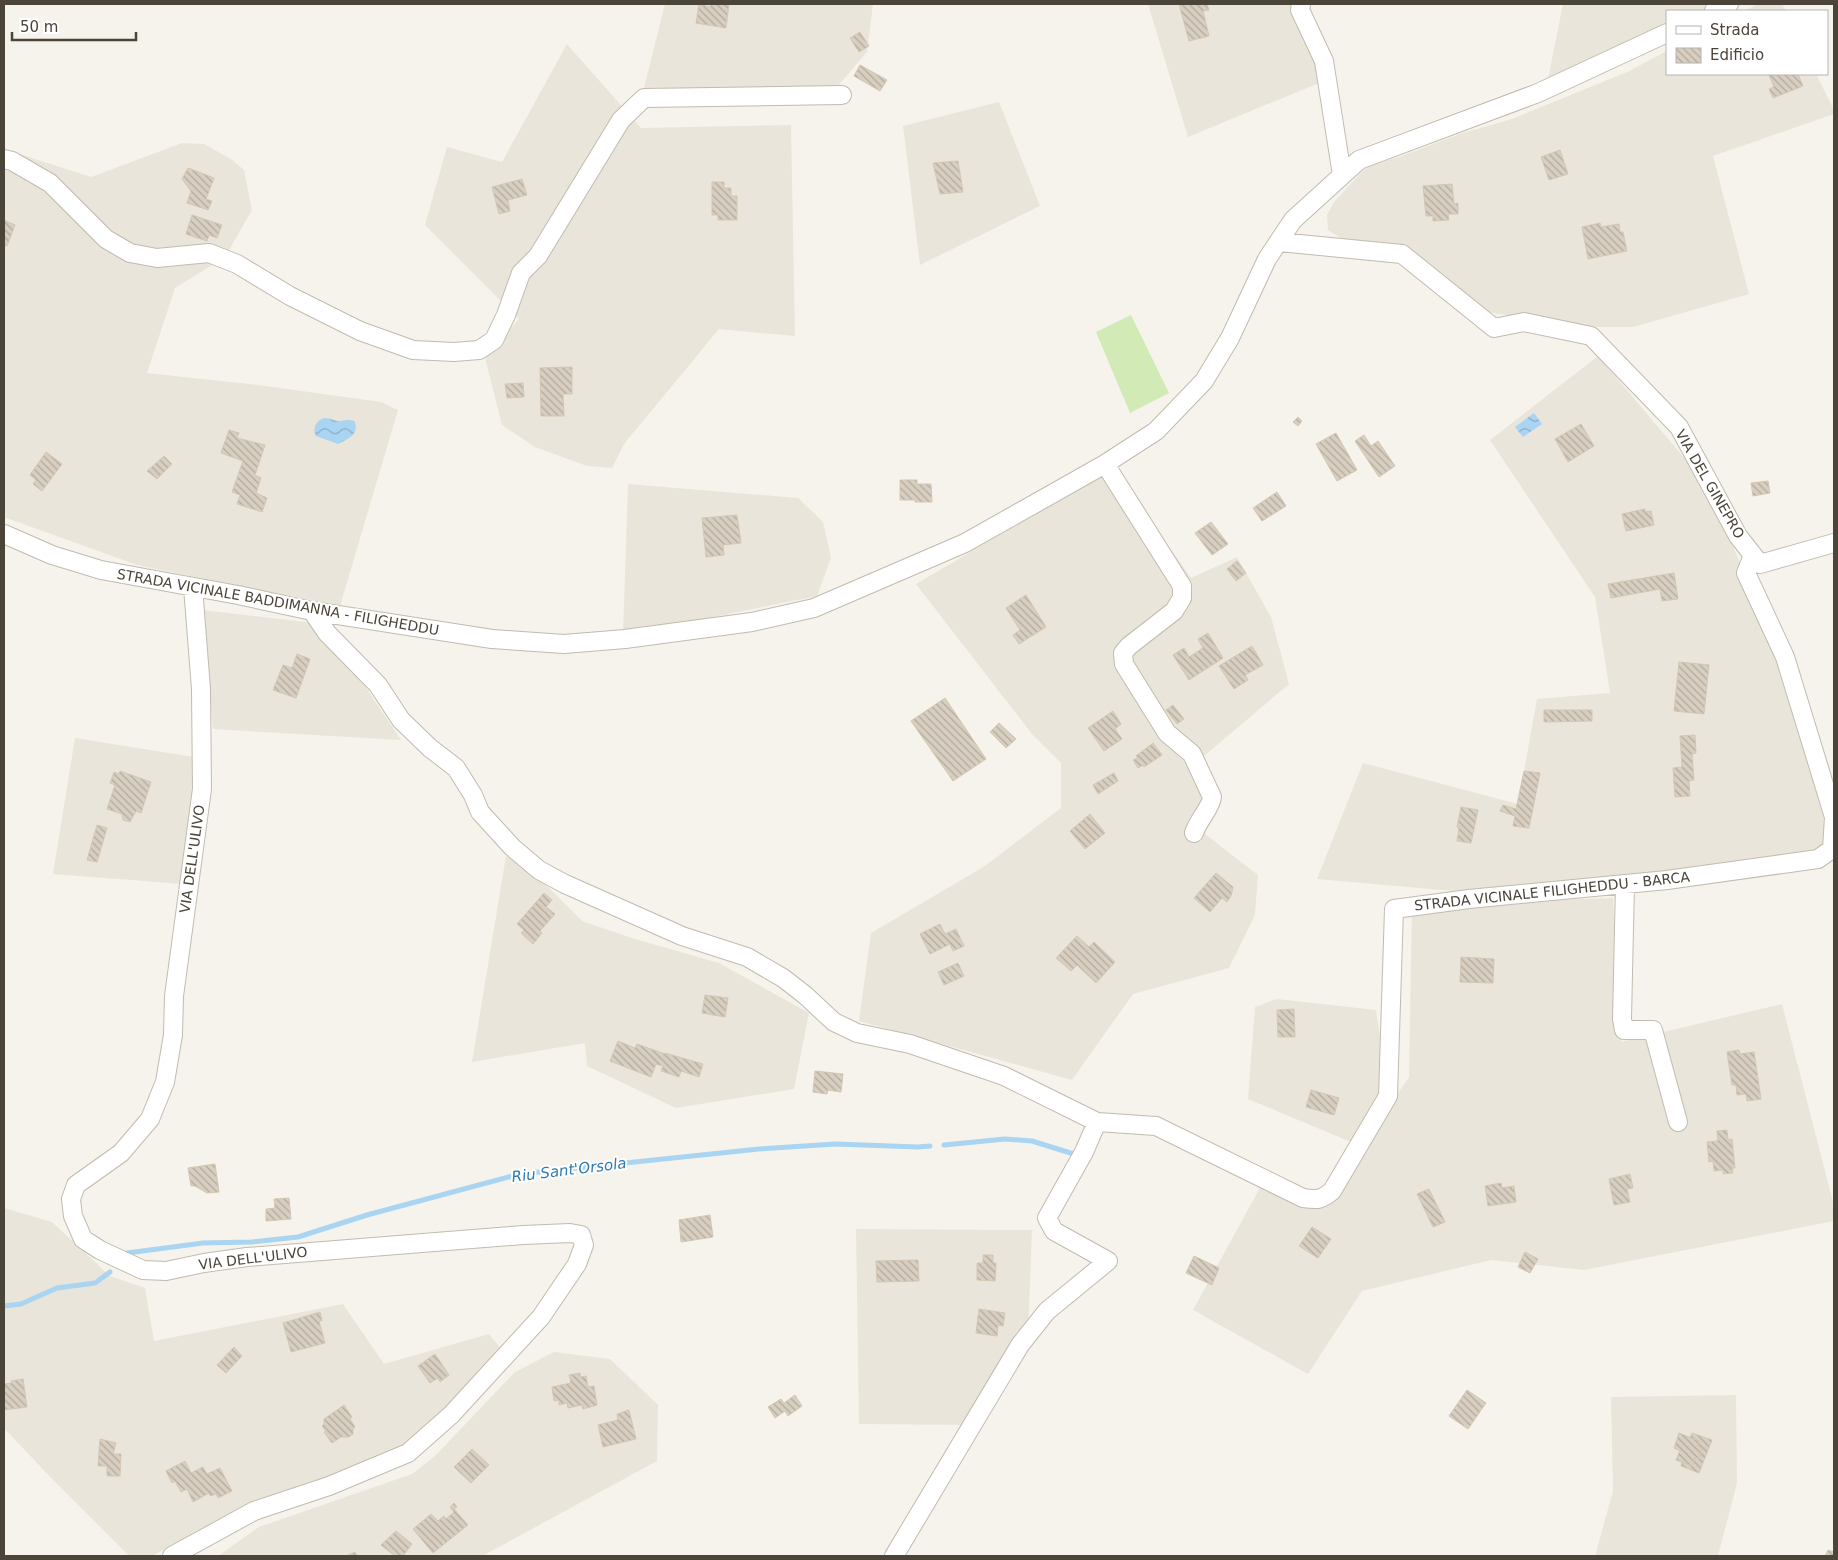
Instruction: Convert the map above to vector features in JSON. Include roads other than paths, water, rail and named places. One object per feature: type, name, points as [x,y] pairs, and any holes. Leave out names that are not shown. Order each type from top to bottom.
[{"type":"street","points":[[1301,4],[1300,10],[1324,61],[1342,175]]},
{"type":"street","points":[[1716,10],[1729,4]]},
{"type":"street","name":"STRADA VICINALE BADDIMANNA - FILIGHEDDU","points":[[4,534],[52,555],[101,570],[312,611],[492,639],[564,644],[625,639],[752,622],[814,608],[964,543],[1105,464],[1156,431],[1204,381],[1230,338],[1267,259],[1293,220],[1359,160],[1538,93],[1666,33]]},
{"type":"street","points":[[4,159],[12,161],[50,183],[106,239],[130,253],[157,258],[209,252],[236,264],[290,296],[360,331],[413,350],[454,352],[479,350],[494,340],[506,315],[521,273],[538,256],[621,120],[644,98],[842,95]]},
{"type":"street","name":"VIA DEL GINEPRO","points":[[1279,242],[1402,254],[1494,328],[1524,322],[1590,336],[1679,427],[1738,536],[1753,555]]},
{"type":"street","points":[[1105,464],[1182,586],[1182,598],[1174,610],[1123,653],[1124,664],[1167,733],[1192,754],[1212,797],[1211,803],[1197,823],[1194,833]]},
{"type":"street","points":[[1753,555],[1760,564],[1834,543]]},
{"type":"street","name":"STRADA VICINALE FILIGHEDDU - BARCA","points":[[312,611],[328,633],[378,684],[401,720],[430,748],[456,768],[473,795],[480,812],[512,847],[539,870],[565,884],[682,936],[747,957],[783,978],[806,995],[834,1022],[857,1033],[910,1044],[1004,1076],[1097,1122],[1156,1126],[1304,1198],[1317,1200],[1332,1191],[1388,1096],[1394,909],[1469,899],[1667,880],[1818,859],[1832,849],[1834,817],[1786,656],[1746,573],[1753,555]]},
{"type":"street","name":"VIA DELL'ULIVO","points":[[172,1556],[254,1511],[329,1486],[408,1453],[451,1415],[541,1317],[576,1264],[584,1245],[581,1235],[570,1233],[523,1235],[246,1257],[166,1271],[142,1270],[100,1250],[83,1239],[73,1216],[72,1199],[76,1185],[121,1153],[150,1120],[165,1082],[173,1035],[174,996],[202,789],[201,689],[193,587]]},
{"type":"street","points":[[1625,884],[1622,1019],[1624,1030],[1653,1030],[1678,1122]]},
{"type":"street","points":[[894,1556],[1020,1345],[1047,1311],[1108,1262],[1054,1231],[1047,1218],[1084,1152],[1097,1122]]},
{"type":"water","points":[[1534,413],[1542,424],[1523,437],[1515,427]]},
{"type":"water","points":[[324,418],[355,422],[354,433],[338,444],[316,436],[314,430],[316,425]]},
{"type":"waterway","name":"Riu Sant'Orsola","points":[[944,1145],[1005,1139],[1032,1141],[1077,1155]]},
{"type":"waterway","name":"Riu Sant'Orsola","points":[[127,1253],[203,1243],[252,1242],[298,1237],[367,1215],[520,1174],[759,1149],[835,1144],[930,1146]]},
{"type":"waterway","name":"Riu Sant'Orsola","points":[[4,1306],[21,1304],[57,1288],[95,1283],[110,1272]]}]
